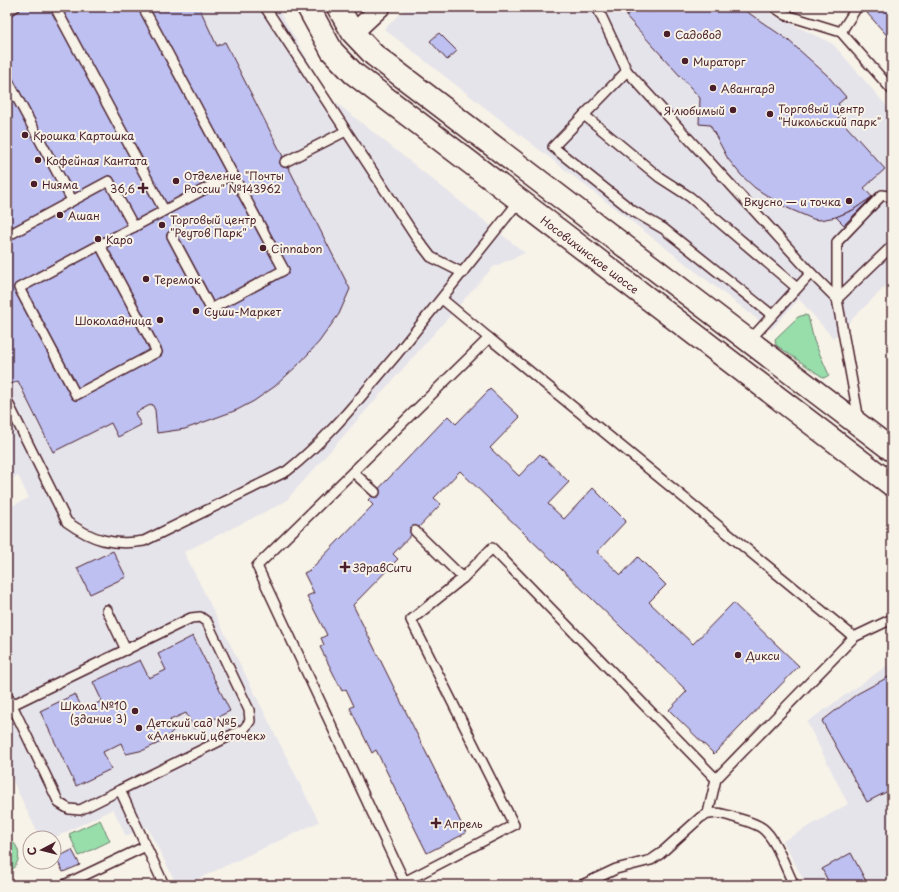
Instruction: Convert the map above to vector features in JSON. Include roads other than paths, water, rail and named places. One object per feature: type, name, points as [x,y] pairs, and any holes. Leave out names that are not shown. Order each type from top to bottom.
[{"type":"main road","name":"Носовихинское шоссе","points":[[308,7],[332,51],[348,69],[892,485]]},
{"type":"main road","points":[[338,7],[353,32],[374,55],[892,450]]},
{"type":"street","points":[[353,32],[381,7]]},
{"type":"lane","points":[[55,7],[164,210]]},
{"type":"lane","points":[[143,7],[284,270],[211,309],[172,236]]},
{"type":"lane","points":[[266,7],[415,236],[431,257],[463,273]]},
{"type":"lane","points":[[598,7],[627,71],[811,273],[837,299]]},
{"type":"lane","points":[[774,7],[786,15],[841,32],[892,90]]},
{"type":"lane","points":[[841,32],[857,7]]},
{"type":"lane","points":[[627,71],[553,148],[633,211],[664,229],[772,315]]},
{"type":"lane","points":[[7,78],[72,200]]},
{"type":"lane","points":[[584,115],[659,177],[690,197],[797,288]]},
{"type":"lane","points":[[285,162],[346,131]]},
{"type":"lane","points":[[100,245],[157,352],[76,395],[19,288],[233,174]]},
{"type":"lane","points":[[7,236],[109,181],[134,227]]},
{"type":"lane","points":[[860,425],[837,299],[836,242],[882,195],[892,197]]},
{"type":"lane","points":[[7,400],[67,522],[83,533],[100,540],[126,544],[144,541],[287,471],[300,461],[351,409],[442,299],[520,200]]},
{"type":"lane","points":[[837,299],[892,246]]},
{"type":"lane","points":[[749,341],[811,273]]},
{"type":"lane","points":[[442,299],[854,637]]},
{"type":"lane","points":[[489,338],[258,566],[405,883],[514,825],[411,620],[463,578],[492,548],[716,779]]},
{"type":"lane","points":[[353,472],[375,492]]},
{"type":"lane","points":[[415,531],[463,578]]},
{"type":"lane","points":[[107,610],[126,650]]},
{"type":"lane","points":[[7,695],[59,803],[69,809],[80,810],[244,729],[250,721],[249,710],[207,622],[200,617],[191,618],[12,705]]},
{"type":"lane","points":[[708,813],[716,779],[854,637],[892,619]]},
{"type":"lane","points":[[120,790],[164,885]]},
{"type":"lane","points":[[582,885],[616,869],[651,860],[660,854],[701,817],[708,813],[717,812],[753,823],[763,829],[771,839],[794,885]]},
{"type":"lane","points":[[64,885],[146,846]]},
{"type":"place","name":"Садовод","points":[[667,34]]},
{"type":"place","name":"Мираторг","points":[[685,61]]},
{"type":"place","name":"Авангард","points":[[713,88]]},
{"type":"place","name":"Я любимый","points":[[733,110]]},
{"type":"place","name":"Торговый центр \"Никольский парк\"","points":[[770,114]]},
{"type":"place","name":"Крошка Картошка","points":[[25,135]]},
{"type":"place","name":"Кофейная Кантата","points":[[38,160]]},
{"type":"place","name":"Отделение \"Почты России\" №143962","points":[[176,181]]},
{"type":"place","name":"Нияма","points":[[34,184]]},
{"type":"place","name":"36,6","points":[[143,188]]},
{"type":"place","name":"Вкусно — и точка","points":[[849,201]]},
{"type":"place","name":"Ашан","points":[[60,215]]},
{"type":"place","name":"Торговый центр \"Реутов Парк\"","points":[[162,225]]},
{"type":"place","name":"Каро","points":[[98,239]]},
{"type":"place","name":"Cinnabon","points":[[263,248]]},
{"type":"place","name":"Теремок","points":[[146,279]]},
{"type":"place","name":"Суши-Маркет","points":[[196,311]]},
{"type":"place","name":"Шоколадница","points":[[160,320]]},
{"type":"place","name":"ЗдравСити","points":[[345,567]]},
{"type":"place","name":"Дикси","points":[[738,655]]},
{"type":"place","name":"Школа №10 (здание 3)","points":[[135,711]]},
{"type":"place","name":"Детский сад №5 «Аленький цветочек»","points":[[139,728]]},
{"type":"place","name":"Апрель","points":[[436,823]]}]
